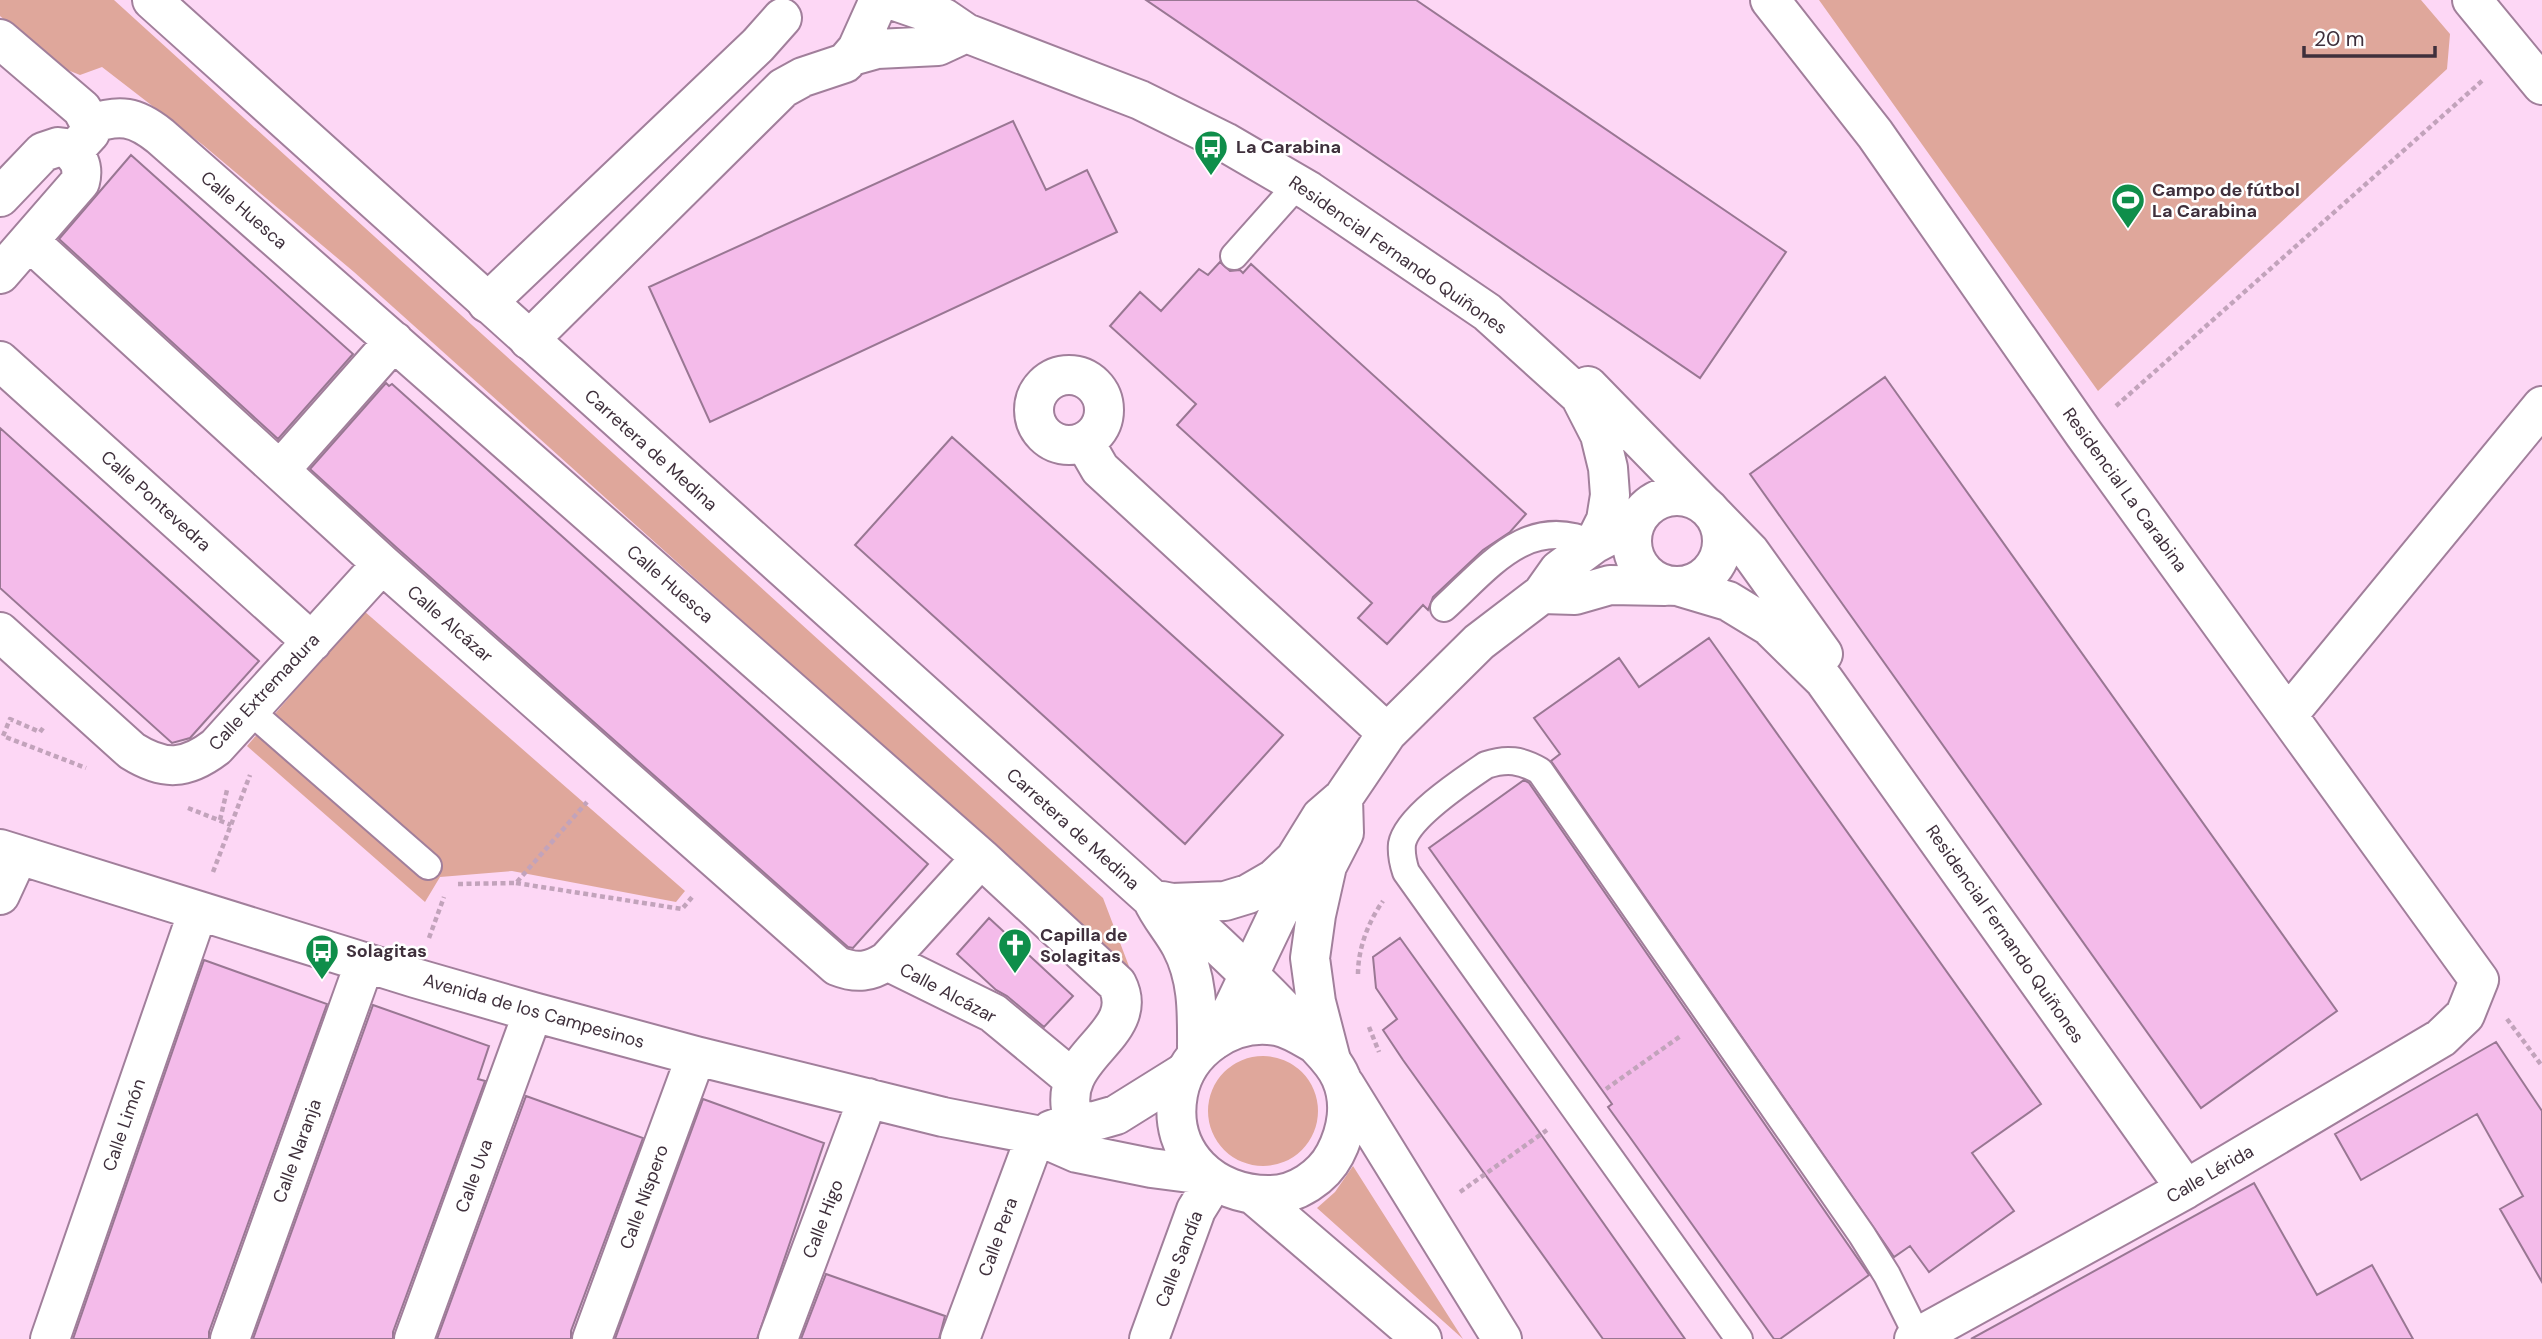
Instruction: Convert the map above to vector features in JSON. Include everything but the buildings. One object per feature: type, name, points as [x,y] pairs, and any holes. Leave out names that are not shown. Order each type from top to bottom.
[{"type":"street","name":"Carretera de Medina","points":[[152,0],[529,341],[1162,901],[1249,974],[1280,1004],[1329,1061]]},
{"type":"street","points":[[529,341],[783,88],[845,56],[862,29],[859,17],[847,0]]},
{"type":"street","points":[[845,56],[879,0]]},
{"type":"street","name":"Residencial Fernando Quiñones","points":[[892,0],[944,18],[959,17],[1225,142],[1298,184],[1488,312],[1580,396],[1600,435],[1608,468],[1610,495],[1606,520],[1594,544]]},
{"type":"street","name":"Residencial La Carabina","points":[[1770,0],[1874,135],[2084,434],[2479,981]]},
{"type":"street","points":[[2472,0],[2542,85]]},
{"type":"street","points":[[487,303],[758,45],[788,9]]},
{"type":"street","points":[[788,9],[780,32],[783,44],[789,56],[799,65],[811,70],[845,56],[877,49],[938,46],[959,17]]},
{"type":"street","points":[[0,39],[82,109],[80,182],[0,274]]},
{"type":"street","name":"Calle Huesca","points":[[0,197],[43,152],[82,138],[108,118],[127,118],[145,124],[982,858],[1117,984],[1121,993],[1122,1013],[1117,1023],[1084,1061],[1074,1080],[1069,1100],[1073,1122]]},
{"type":"street","name":"Calle Alcázar","points":[[29,241],[382,564],[838,966],[863,972],[887,961],[982,858]]},
{"type":"street","points":[[280,470],[394,341]]},
{"type":"street","name":"Calle Pontevedra","points":[[0,361],[312,642]]},
{"type":"street","name":"Residencial Fernando Quiñones","points":[[1554,370],[1588,386],[1749,552],[1824,655],[1824,680]]},
{"type":"street","points":[[2288,715],[2542,407]]},
{"type":"street","points":[[1085,443],[1100,469],[1387,733]]},
{"type":"street","points":[[1542,594],[1575,595],[1610,585],[1673,586],[1697,583],[1718,561],[1723,545],[1721,529],[1708,509],[1688,497],[1673,496],[1657,500],[1644,509],[1631,538],[1639,568],[1651,579],[1673,586]]},
{"type":"street","points":[[1199,1055],[1193,971],[1181,945],[1160,917],[1162,901],[1225,901],[1248,894],[1274,879],[1295,859],[1321,817],[1343,798],[1387,733],[1479,642],[1542,594],[1559,570],[1594,544],[1636,522]]},
{"type":"street","name":"Calle Extremadura","points":[[0,632],[132,751],[148,761],[184,765],[201,758],[216,747],[382,564]]},
{"type":"street","name":"Residencial Fernando Quiñones","points":[[1673,586],[1728,601],[1769,626],[1824,680],[2186,1189]]},
{"type":"street","points":[[1295,859],[1289,891],[1233,1008],[1199,1055],[1178,1093],[1177,1116],[1181,1138],[1191,1158],[1210,1178],[1234,1191],[1255,1196],[1276,1195],[1297,1189],[1316,1178],[1331,1161],[1341,1143],[1347,1121],[1347,1100],[1329,1061],[1310,958],[1327,866],[1344,833],[1343,798]]},
{"type":"street","points":[[0,895],[9,852]]},
{"type":"street","name":"Avenida de los Campesinos","points":[[9,852],[415,978],[695,1056],[943,1117],[1036,1135],[1077,1153],[1210,1178]]},
{"type":"street","name":"Calle Limón","points":[[50,1339],[198,911]]},
{"type":"street","name":"Calle Alcázar","points":[[887,961],[993,1013],[1074,1080]]},
{"type":"street","name":"Calle Naranja","points":[[230,1339],[365,962]]},
{"type":"street","name":"Calle Lérida","points":[[1916,1338],[2186,1189],[2441,1038],[2465,1014],[2479,981]]},
{"type":"street","name":"Calle Uva","points":[[414,1339],[533,1012]]},
{"type":"street","points":[[1036,1135],[1073,1122],[1095,1121],[1116,1115],[1233,1030],[1276,1026],[1297,1033],[1329,1061],[1502,1339]]},
{"type":"street","name":"Calle Níspero","points":[[592,1339],[695,1056]]},
{"type":"street","name":"Calle Higo","points":[[778,1339],[869,1098]]},
{"type":"street","name":"Calle Pera","points":[[960,1339],[1036,1135]]},
{"type":"street","name":"Calle Sandía","points":[[1149,1339],[1210,1178]]},
{"type":"street","points":[[1255,1196],[1422,1339]]},
{"type":"lane","points":[[1234,256],[1298,184]]},
{"type":"lane","points":[[1444,608],[1514,546],[1541,535],[1559,533],[1577,536],[1594,544]]},
{"type":"lane","points":[[249,710],[428,866]]},
{"type":"lane","points":[[1739,1339],[1406,872],[1402,844],[1408,830],[1417,819],[1486,765],[1514,760],[1540,771],[1862,1236],[1887,1275],[1916,1338]]},
{"type":"path","points":[[2084,434],[2515,51]]},
{"type":"path","points":[[198,911],[254,763]]},
{"type":"path","points":[[516,883],[616,770]]},
{"type":"path","points":[[449,884],[516,883],[682,909],[722,863]]},
{"type":"path","points":[[1359,983],[1357,971],[1364,939],[1376,912],[1406,872]]},
{"type":"path","points":[[415,978],[445,896]]},
{"type":"path","points":[[1366,1018],[1381,1058]]},
{"type":"shaded area","points":[[0,0],[114,0],[1103,898],[1130,969],[354,272],[203,145],[102,67],[80,75],[60,67],[0,16]]},
{"type":"shaded area","name":"Campo de fútbol La Carabina","points":[[1819,0],[2421,0],[2450,34],[2447,69],[2098,391]]},
{"type":"shaded area","points":[[364,611],[685,891],[676,902],[512,871],[440,877],[425,902],[247,746]]},
{"type":"shaded area","points":[[1263,1056],[1284,1061],[1302,1072],[1313,1090],[1318,1111],[1313,1132],[1302,1150],[1284,1161],[1263,1166],[1242,1161],[1224,1150],[1213,1132],[1208,1111],[1213,1090],[1224,1072],[1242,1061]]},
{"type":"shaded area","points":[[1353,1166],[1463,1339],[1317,1208],[1335,1192]]},
{"type":"place","name":"La Carabina","points":[[1211,177]]},
{"type":"place","name":"Campo de fútbol La Carabina","points":[[2128,230]]},
{"type":"place","name":"Capilla de Solagitas","points":[[1015,975]]},
{"type":"place","name":"Solagitas","points":[[322,981]]}]
